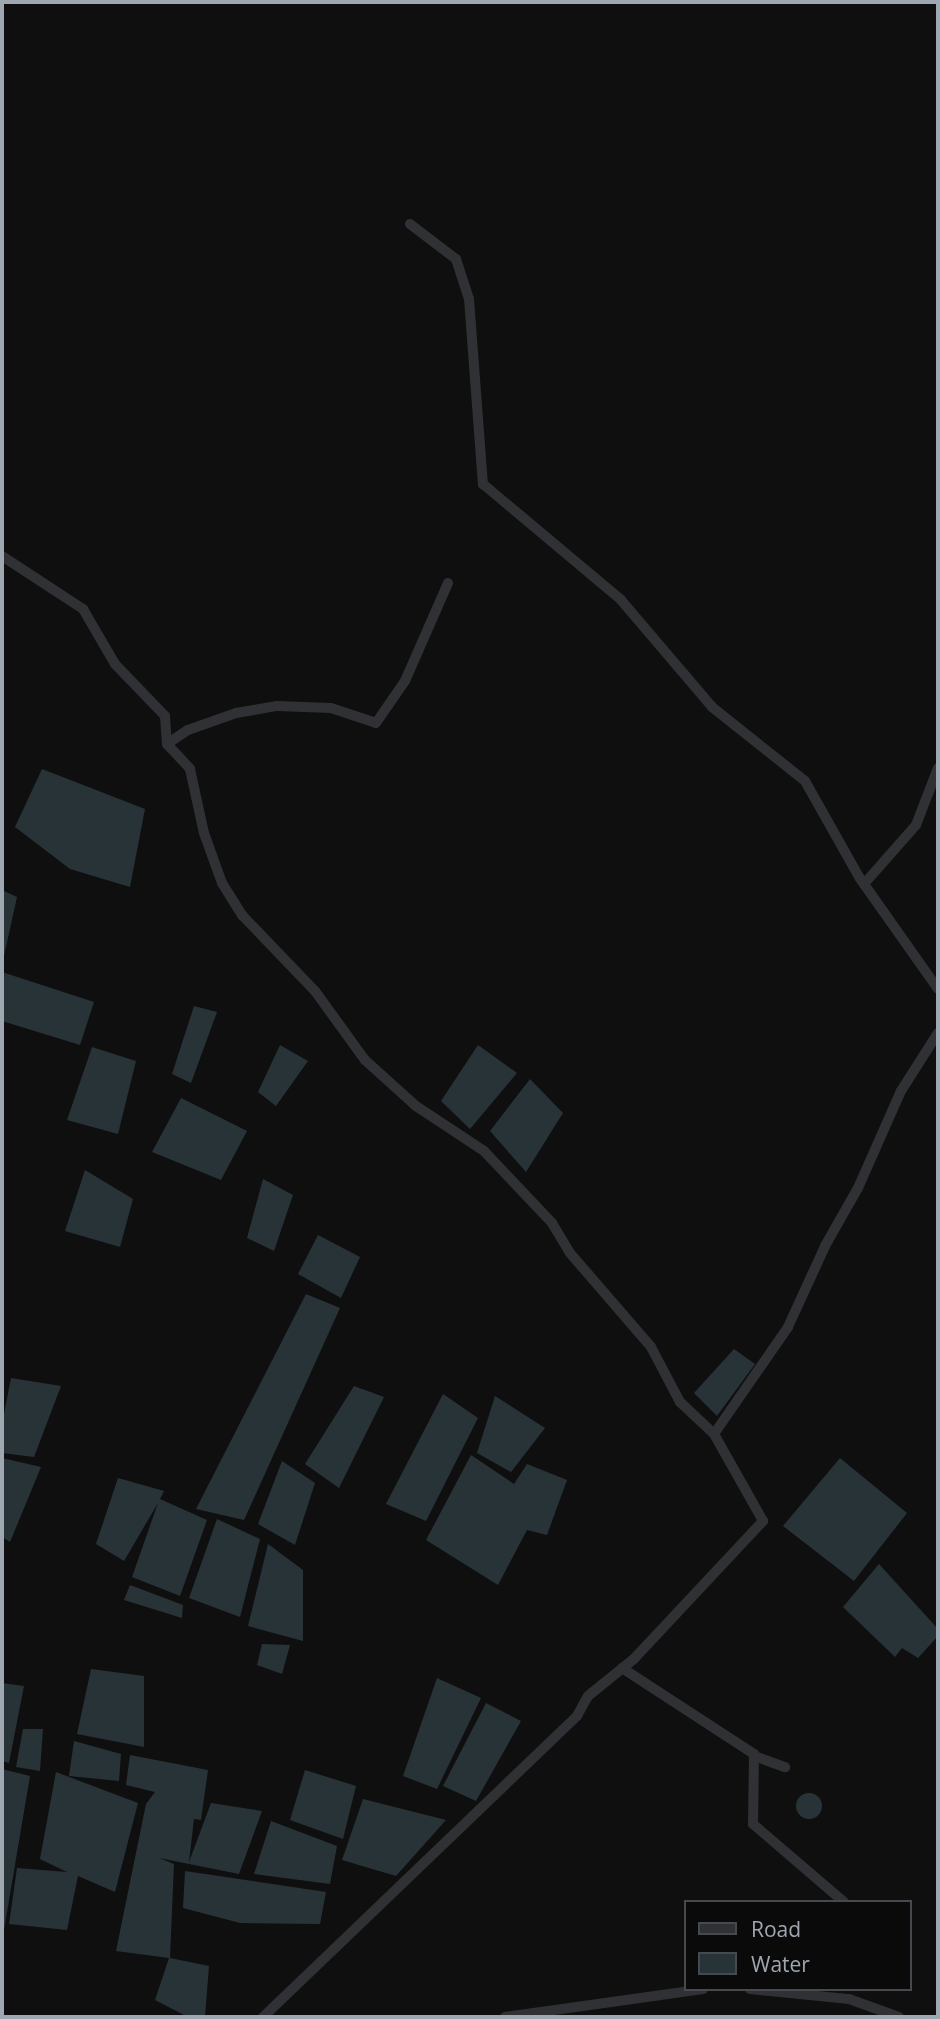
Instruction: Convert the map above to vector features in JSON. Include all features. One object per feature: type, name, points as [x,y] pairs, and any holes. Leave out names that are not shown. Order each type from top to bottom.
[{"type":"street","points":[[411,224],[456,259],[469,299],[482,484],[621,600],[712,707],[805,781],[864,884],[938,989]]},
{"type":"street","points":[[2,556],[83,609],[115,664],[165,716],[167,744],[190,769],[204,833],[222,883],[264,944],[315,991],[365,1060],[416,1106],[484,1151],[517,1184],[651,1347],[680,1402],[714,1434],[763,1521],[622,1668],[263,2017]]},
{"type":"street","points":[[167,744],[188,730],[236,713],[277,706],[331,708],[376,723],[405,681],[448,583]]},
{"type":"street","points":[[864,884],[916,824],[938,768]]},
{"type":"street","points":[[714,1434],[788,1327],[825,1246],[858,1188],[901,1091],[938,1032]]},
{"type":"street","points":[[622,1668],[757,1757],[785,1767]]},
{"type":"street","points":[[757,1757],[752,1787],[753,1824],[842,1900]]},
{"type":"street","points":[[505,2017],[689,1991]]},
{"type":"street","points":[[787,1991],[842,1994],[899,2017]]},
{"type":"water","points":[[42,769],[145,809],[130,887],[70,869],[15,827]]},
{"type":"water","points":[[2,890],[17,897],[2,965]]},
{"type":"water","points":[[2,972],[94,1002],[80,1045],[2,1021]]},
{"type":"water","points":[[194,1006],[217,1012],[191,1083],[172,1074]]},
{"type":"water","points":[[280,1045],[308,1061],[276,1106],[258,1092]]},
{"type":"water","points":[[478,1045],[517,1073],[470,1129],[441,1101]]},
{"type":"water","points":[[92,1047],[136,1061],[118,1134],[67,1120]]},
{"type":"water","points":[[530,1079],[563,1113],[526,1172],[490,1131]]},
{"type":"water","points":[[181,1098],[247,1131],[221,1180],[152,1152]]},
{"type":"water","points":[[85,1170],[133,1199],[120,1247],[65,1231]]},
{"type":"water","points":[[263,1179],[293,1195],[274,1251],[247,1238]]},
{"type":"water","points":[[318,1235],[360,1257],[341,1298],[298,1274]]},
{"type":"water","points":[[306,1294],[340,1308],[244,1520],[196,1509]]},
{"type":"water","points":[[734,1349],[755,1364],[717,1416],[694,1393]]},
{"type":"water","points":[[11,1378],[61,1386],[34,1457],[2,1453],[2,1424]]},
{"type":"water","points":[[354,1386],[384,1397],[339,1488],[305,1464]]},
{"type":"water","points":[[443,1394],[478,1418],[426,1521],[386,1504]]},
{"type":"water","points":[[495,1396],[545,1428],[511,1472],[477,1453]]},
{"type":"water","points":[[471,1455],[514,1484],[527,1464],[567,1480],[547,1535],[527,1530],[498,1585],[426,1540]]},
{"type":"water","points":[[2,1458],[41,1467],[10,1542],[2,1537]]},
{"type":"water","points":[[840,1458],[907,1513],[854,1581],[783,1526]]},
{"type":"water","points":[[282,1461],[315,1483],[295,1545],[258,1524]]},
{"type":"water","points":[[118,1478],[164,1491],[160,1499],[207,1520],[180,1596],[132,1577],[158,1503],[124,1561],[96,1544]]},
{"type":"water","points":[[217,1519],[260,1539],[240,1617],[189,1598]]},
{"type":"water","points":[[268,1544],[303,1570],[303,1641],[248,1626]]},
{"type":"water","points":[[879,1564],[938,1629],[938,1636],[918,1658],[902,1648],[895,1657],[843,1607]]},
{"type":"water","points":[[130,1585],[183,1605],[182,1618],[124,1600]]},
{"type":"water","points":[[262,1644],[290,1645],[282,1674],[257,1665]]},
{"type":"water","points":[[91,1669],[144,1676],[144,1747],[77,1734]]},
{"type":"water","points":[[437,1678],[481,1698],[437,1789],[403,1776]]},
{"type":"water","points":[[2,1683],[24,1686],[9,1763],[2,1761]]},
{"type":"water","points":[[486,1703],[521,1721],[476,1801],[443,1786]]},
{"type":"water","points":[[23,1729],[43,1729],[40,1771],[16,1767]]},
{"type":"water","points":[[74,1741],[121,1754],[119,1781],[69,1776]]},
{"type":"water","points":[[130,1755],[208,1770],[201,1820],[194,1819],[189,1862],[211,1803],[262,1811],[239,1874],[159,1858],[174,1864],[170,1958],[209,1966],[205,2017],[188,2017],[155,2000],[169,1958],[116,1951],[146,1804],[155,1792],[126,1785]]},
{"type":"water","points":[[2,1769],[30,1776],[3,1936],[2,1935]]},
{"type":"water","points":[[305,1770],[356,1786],[343,1839],[290,1820]]},
{"type":"water","points":[[56,1772],[138,1803],[115,1892],[78,1876],[67,1930],[9,1924],[17,1868],[67,1872],[40,1859]]},
{"type":"water","points":[[809,1793],[818,1797],[822,1806],[818,1815],[809,1819],[800,1815],[796,1806],[800,1797]]},
{"type":"water","points":[[363,1799],[446,1820],[396,1876],[342,1860]]},
{"type":"water","points":[[271,1821],[337,1846],[330,1884],[254,1874]]},
{"type":"water","points":[[185,1871],[326,1892],[320,1924],[240,1923],[183,1908]]}]
